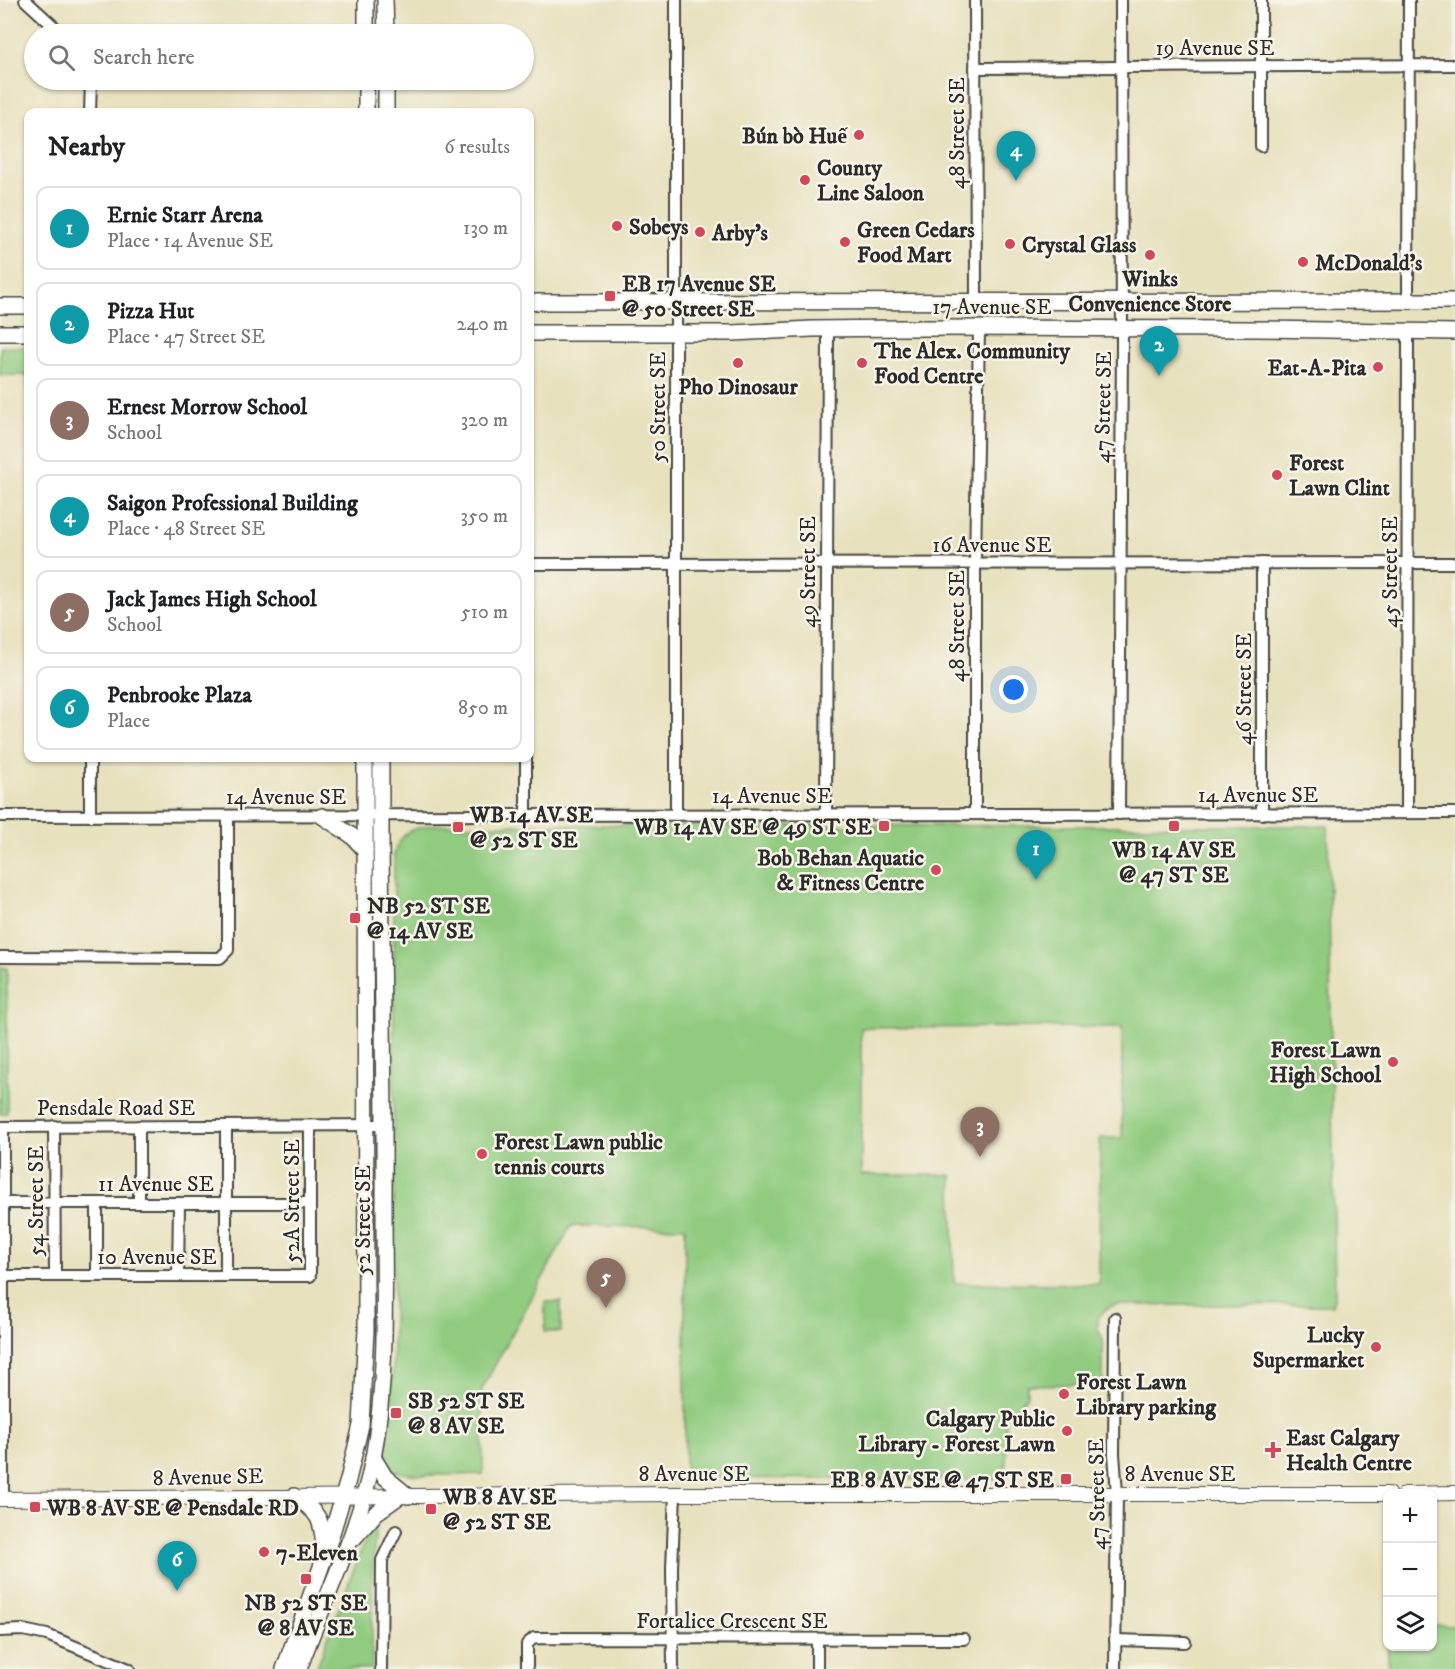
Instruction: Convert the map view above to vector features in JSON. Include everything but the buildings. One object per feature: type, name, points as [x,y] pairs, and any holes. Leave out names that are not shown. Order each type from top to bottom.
[{"type":"main road","points":[[366,0],[366,24]]},
{"type":"main road","points":[[385,0],[386,24]]},
{"type":"main road","points":[[366,90],[366,108]]},
{"type":"main road","points":[[386,90],[386,108]]},
{"type":"main road","name":"17 Avenue SE","points":[[534,302],[1455,301]]},
{"type":"main road","points":[[0,306],[24,306]]},
{"type":"main road","name":"17 Avenue SE","points":[[534,333],[742,333],[828,329],[1455,332]]},
{"type":"main road","points":[[0,333],[24,333]]},
{"type":"main road","name":"52 Street SE","points":[[299,1669],[349,1544],[373,1457],[381,1393],[384,1345],[384,1125],[373,816],[366,762]]},
{"type":"main road","name":"52 Street SE","points":[[284,1669],[344,1496],[361,1425],[366,1330],[365,850],[373,816],[380,762]]},
{"type":"main road","points":[[322,816],[351,835],[365,850]]},
{"type":"main road","points":[[349,1544],[376,1513],[404,1496],[385,1477],[373,1457]]},
{"type":"main road","points":[[294,1496],[318,1516],[323,1528],[325,1556]]},
{"type":"street","points":[[25,0],[51,24]]},
{"type":"street","name":"50 Street SE","points":[[676,0],[676,815]]},
{"type":"street","name":"48 Street SE","points":[[975,0],[976,301]]},
{"type":"street","name":"47 Street SE","points":[[1119,814],[1122,329],[1121,0]]},
{"type":"street","points":[[1261,0],[1261,146]]},
{"type":"street","points":[[1408,301],[1409,0]]},
{"type":"street","name":"19 Avenue SE","points":[[975,68],[1455,65]]},
{"type":"street","points":[[90,108],[91,90]]},
{"type":"street","name":"49 Street SE","points":[[826,815],[828,329]]},
{"type":"street","name":"48 Street SE","points":[[975,814],[975,564],[979,329]]},
{"type":"street","name":"45 Street SE","points":[[1407,813],[1408,332]]},
{"type":"street","name":"16 Avenue SE","points":[[534,564],[1455,563]]},
{"type":"street","name":"46 Street SE","points":[[1262,564],[1262,814]]},
{"type":"street","points":[[90,762],[90,816]]},
{"type":"street","points":[[526,762],[526,815]]},
{"type":"street","name":"14 Avenue SE","points":[[0,816],[1455,813]]},
{"type":"street","points":[[0,957],[220,958],[228,950],[228,816]]},
{"type":"street","name":"Pensdale Road SE","points":[[2,1499],[3,1126],[384,1125]]},
{"type":"street","name":"54 Street SE","points":[[54,1126],[55,1276]]},
{"type":"street","points":[[139,1126],[140,1203]]},
{"type":"street","points":[[226,1126],[226,1276]]},
{"type":"street","name":"52A Street SE","points":[[310,1126],[310,1276]]},
{"type":"street","name":"11 Avenue SE","points":[[3,1203],[310,1203]]},
{"type":"street","points":[[97,1203],[97,1276]]},
{"type":"street","points":[[178,1203],[178,1276]]},
{"type":"street","name":"10 Avenue SE","points":[[3,1276],[310,1276]]},
{"type":"street","name":"47 Street SE","points":[[1115,1318],[1114,1454],[1117,1493],[1115,1669]]},
{"type":"street","points":[[1437,1493],[1455,1493]]},
{"type":"street","points":[[673,1669],[672,1568],[675,1494]]},
{"type":"street","name":"8 Avenue SE","points":[[2,1499],[675,1494],[1383,1494]]},
{"type":"street","points":[[381,1669],[382,1560],[396,1531]]},
{"type":"street","points":[[0,1630],[23,1630],[48,1635],[112,1666],[129,1669]]},
{"type":"street","name":"Fortalice Crescent SE","points":[[527,1669],[527,1644],[534,1638],[964,1639]]},
{"type":"street","points":[[816,1640],[817,1669]]},
{"type":"street","points":[[1115,1640],[1185,1642]]},
{"type":"green space","points":[[0,347],[24,347],[24,375],[0,375]]},
{"type":"green space","points":[[424,826],[1328,826],[1335,1295],[1332,1305],[1115,1305],[1106,1309],[1098,1318],[1098,1329],[1103,1339],[1103,1384],[1027,1385],[1027,1396],[1015,1410],[1006,1411],[1006,1480],[685,1478],[685,1227],[571,1226],[482,1389],[483,1474],[423,1475],[400,1472],[390,1468],[385,1458],[393,1371],[394,855],[399,841],[407,833]],"holes":[[[1122,1027],[1122,1138],[1100,1138],[1099,1284],[954,1283],[952,1175],[861,1175],[861,1028]]]},
{"type":"green space","points":[[0,967],[7,968],[7,1113],[0,1114]]},
{"type":"green space","points":[[545,1302],[561,1302],[561,1332],[545,1332]]},
{"type":"green space","points":[[376,1524],[372,1574],[372,1669],[316,1669],[363,1545]]},
{"type":"green space","points":[[1437,1625],[1455,1626],[1455,1669],[1388,1669],[1388,1651],[1437,1651]]},
{"type":"place","name":"Bún bò Huế","points":[[859,135]]},
{"type":"place","name":"County Line Saloon","points":[[805,180]]},
{"type":"place","name":"Saigon Professional Building","points":[[1016,181]]},
{"type":"place","name":"Sobeys","points":[[617,226]]},
{"type":"place","name":"Arby's","points":[[700,232]]},
{"type":"place","name":"Green Cedars Food Mart","points":[[845,242]]},
{"type":"place","name":"Crystal Glass","points":[[1010,244]]},
{"type":"place","name":"Winks Convenience Store","points":[[1150,255]]},
{"type":"place","name":"McDonald's","points":[[1303,262]]},
{"type":"place","name":"EB 17 Avenue SE @ 50 Street SE","points":[[610,296]]},
{"type":"place","name":"Pho Dinosaur","points":[[738,363]]},
{"type":"place","name":"The Alex. Community Food Centre","points":[[862,363]]},
{"type":"place","name":"Eat-A-Pita","points":[[1378,367]]},
{"type":"place","name":"Pizza Hut","points":[[1159,376]]},
{"type":"place","name":"Forest Lawn Clint","points":[[1277,475]]},
{"type":"place","name":"WB 14 AV SE @ 49 ST SE","points":[[884,826]]},
{"type":"place","name":"WB 14 AV SE @ 47 ST SE","points":[[1174,826]]},
{"type":"place","name":"WB 14 AV SE @ 52 ST SE","points":[[458,827]]},
{"type":"place","name":"Bob Behan Aquatic & Fitness Centre","points":[[936,870]]},
{"type":"place","name":"Ernie Starr Arena","points":[[1036,880]]},
{"type":"place","name":"NB 52 ST SE @ 14 AV SE","points":[[355,918]]},
{"type":"place","name":"Forest Lawn High School","points":[[1393,1062]]},
{"type":"place","name":"Forest Lawn public tennis courts","points":[[482,1154]]},
{"type":"place","name":"Ernest Morrow School","points":[[980,1157]]},
{"type":"place","name":"Jack James High School","points":[[606,1308]]},
{"type":"place","name":"Lucky Supermarket","points":[[1376,1347]]},
{"type":"place","name":"Forest Lawn Library parking","points":[[1064,1394]]},
{"type":"place","name":"SB 52 ST SE @ 8 AV SE","points":[[396,1413]]},
{"type":"place","name":"Calgary Public Library - Forest Lawn","points":[[1067,1431]]},
{"type":"place","name":"East Calgary Health Centre","points":[[1273,1450]]},
{"type":"place","name":"EB 8 AV SE @ 47 ST SE","points":[[1066,1479]]},
{"type":"place","name":"WB 8 AV SE @ Pensdale RD","points":[[35,1507]]},
{"type":"place","name":"WB 8 AV SE @ 52 ST SE","points":[[431,1509]]},
{"type":"place","name":"7-Eleven","points":[[264,1552]]},
{"type":"place","name":"NB 52 ST SE @ 8 AV SE","points":[[306,1579]]},
{"type":"place","name":"Penbrooke Plaza","points":[[177,1591]]}]
